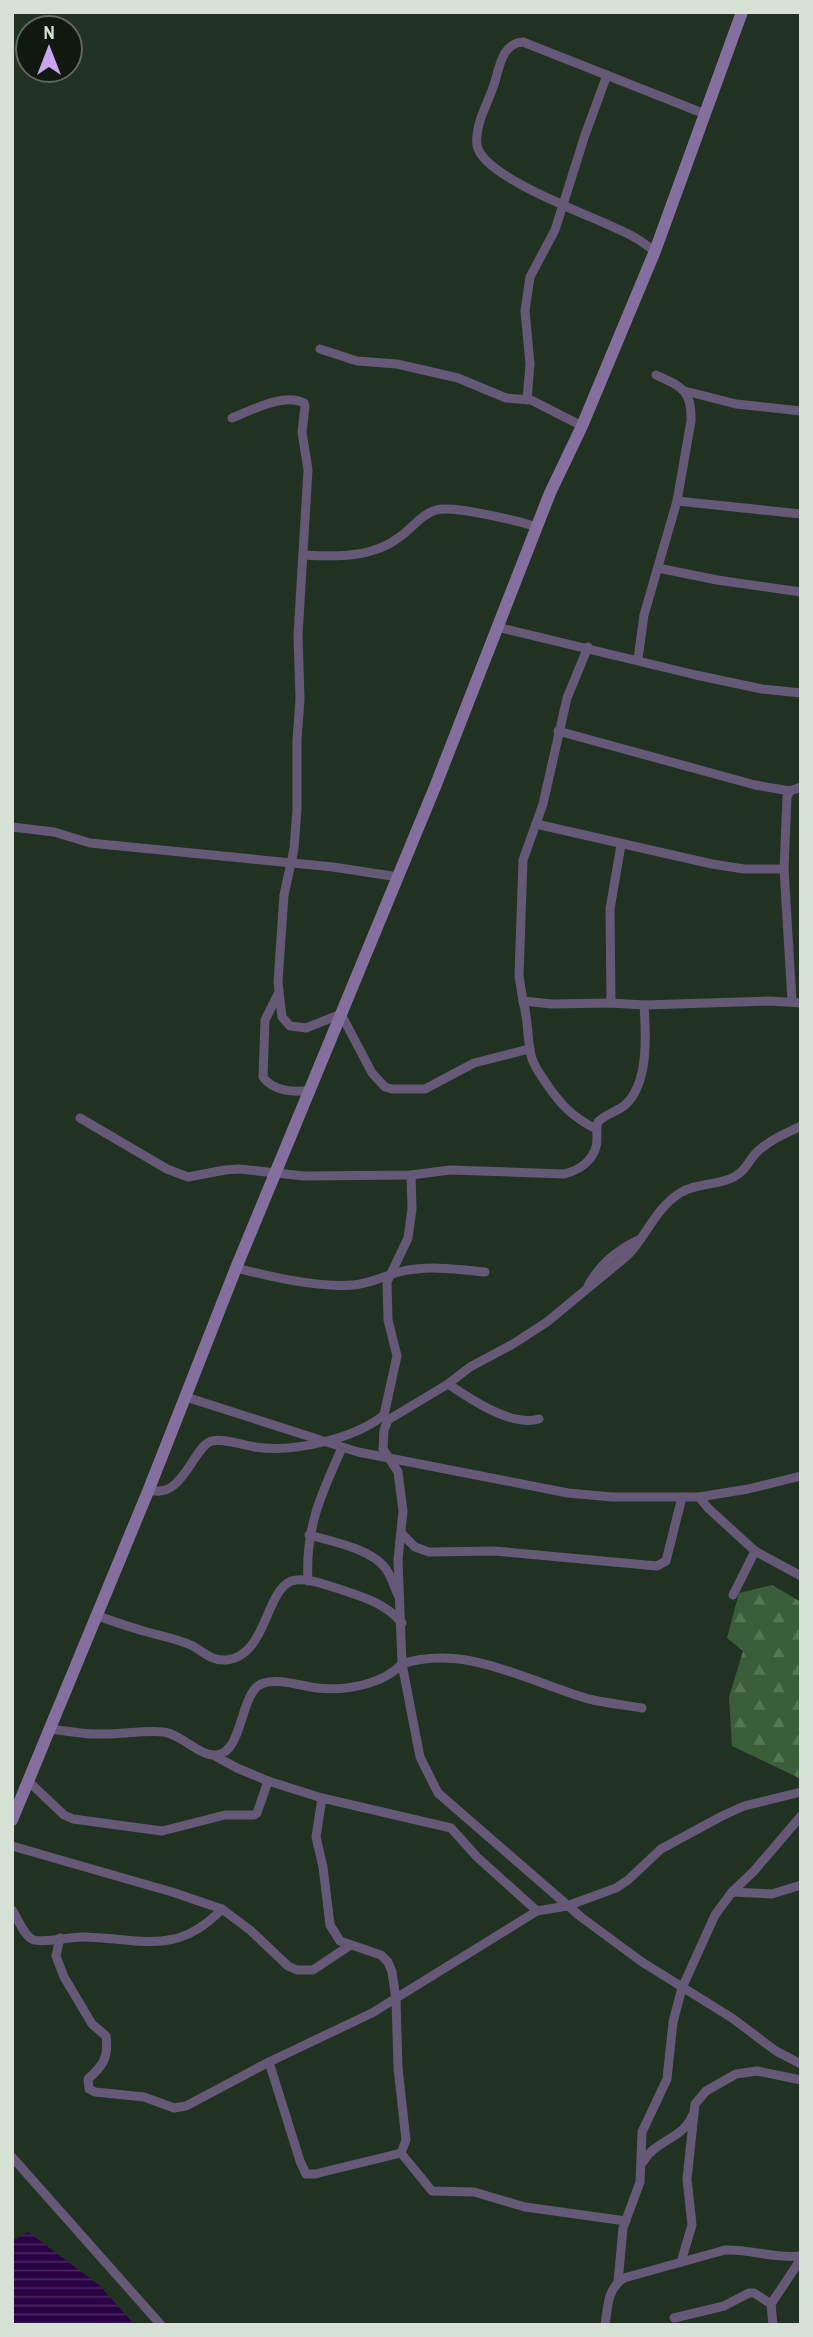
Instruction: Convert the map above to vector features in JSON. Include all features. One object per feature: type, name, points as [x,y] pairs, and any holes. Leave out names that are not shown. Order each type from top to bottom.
[{"type":"main road","points":[[12,1820],[398,877],[537,527],[655,251],[741,12]]},
{"type":"street","points":[[655,251],[631,235],[506,177],[484,160],[477,145],[481,122],[505,54],[508,47],[516,43],[540,48],[705,114]]},
{"type":"street","points":[[527,400],[530,364],[526,323],[530,277],[564,205],[607,75]]},
{"type":"street","points":[[320,349],[366,363],[381,362],[458,378],[506,398],[527,400],[582,426]]},
{"type":"street","points":[[656,375],[685,391],[736,404],[801,411]]},
{"type":"street","points":[[638,659],[644,615],[677,501],[691,421],[690,399],[685,391]]},
{"type":"street","points":[[232,418],[268,403],[298,400],[304,403],[302,432],[308,470],[298,635],[298,809],[292,863],[284,895],[278,994],[282,1017],[289,1026],[306,1028],[341,1014],[372,1073],[385,1087],[391,1089],[425,1089],[474,1063],[529,1049]]},
{"type":"street","points":[[677,501],[801,514]]},
{"type":"street","points":[[303,555],[332,556],[372,552],[395,540],[424,515],[440,509],[491,516],[537,527]]},
{"type":"street","points":[[658,568],[801,592]]},
{"type":"street","points":[[497,627],[749,686],[801,693]]},
{"type":"street","points":[[588,648],[576,672],[558,731],[543,804],[523,860],[519,976],[529,1026],[529,1049],[538,1071],[556,1099],[579,1121],[596,1129]]},
{"type":"street","points":[[558,731],[755,785],[790,791],[801,787]]},
{"type":"street","points":[[523,1001],[645,1005],[796,1002],[796,966],[784,869],[786,805],[790,791]]},
{"type":"street","points":[[536,824],[728,867],[784,869]]},
{"type":"street","points":[[12,827],[54,832],[100,844],[292,863],[398,877]]},
{"type":"street","points":[[611,1003],[610,909],[621,845]]},
{"type":"street","points":[[278,994],[265,1020],[263,1077],[269,1083],[285,1090],[310,1090]]},
{"type":"street","points":[[80,1118],[188,1177],[239,1169],[312,1177],[411,1175],[471,1170],[564,1174],[576,1171],[593,1155],[598,1122],[602,1117],[625,1106],[637,1088],[646,1035],[645,1005]]},
{"type":"street","points":[[801,1126],[758,1150],[743,1171],[730,1179],[695,1186],[678,1194],[657,1213],[628,1255],[601,1279],[536,1330],[470,1367],[448,1384],[388,1420],[383,1441],[387,1458],[398,1472],[401,1481],[404,1511],[398,1560],[402,1664],[418,1750],[430,1781],[438,1793],[567,1906],[608,1938],[732,2018],[775,2051],[801,2064]]},
{"type":"street","points":[[149,1489],[155,1492],[171,1486],[191,1468],[204,1444],[213,1440],[257,1448],[286,1447],[348,1435],[365,1428],[384,1415],[397,1356],[387,1312],[388,1275],[408,1238],[412,1209],[411,1175]]},
{"type":"street","points":[[236,1268],[275,1277],[336,1285],[359,1284],[388,1275],[428,1268],[485,1272]]},
{"type":"street","points":[[448,1384],[478,1404],[517,1419],[538,1419]]},
{"type":"street","points":[[186,1397],[342,1448],[568,1493],[612,1497],[699,1497],[801,1476]]},
{"type":"street","points":[[308,1581],[309,1535],[319,1501],[342,1448]]},
{"type":"street","points":[[401,1533],[415,1547],[429,1552],[495,1551],[657,1566],[666,1561],[670,1551],[682,1497]]},
{"type":"street","points":[[699,1497],[755,1551],[801,1576]]},
{"type":"street","points":[[309,1535],[349,1546],[376,1559],[385,1568],[401,1603]]},
{"type":"street","points":[[733,1595],[755,1551]]},
{"type":"street","points":[[96,1615],[176,1640],[209,1657],[229,1660],[240,1655],[252,1644],[262,1631],[282,1586],[292,1580],[308,1581],[382,1605],[402,1623]]},
{"type":"street","points":[[215,1756],[229,1747],[254,1688],[262,1683],[339,1688],[371,1683],[384,1678],[402,1664],[424,1658],[445,1657],[517,1674],[588,1698],[642,1707]]},
{"type":"street","points":[[51,1728],[98,1734],[162,1732],[176,1735],[206,1754],[268,1781],[322,1798],[451,1828],[477,1857],[537,1911]]},
{"type":"street","points":[[28,1781],[64,1815],[73,1819],[162,1831],[225,1815],[254,1815],[268,1781]]},
{"type":"street","points":[[61,1938],[57,1956],[64,1977],[92,2024],[106,2036],[106,2060],[88,2079],[89,2090],[144,2097],[166,2106],[180,2108],[203,2099],[269,2062],[342,2029],[396,1999],[537,1911],[567,1906],[616,1888],[661,1849],[722,1815],[744,1806],[801,1792]]},
{"type":"street","points":[[322,1798],[316,1837],[323,1867],[330,1925],[340,1941],[381,1955],[391,1972],[396,1999],[398,2068],[406,2140],[401,2153]]},
{"type":"street","points":[[605,2325],[610,2294],[618,2282],[623,2228],[638,2193],[642,2132],[650,2110],[667,2079],[673,2022],[682,1988],[715,1915],[732,1892],[754,1871],[801,1816]]},
{"type":"street","points":[[12,1846],[222,1909],[250,1930],[288,1966],[297,1970],[313,1970],[349,1946]]},
{"type":"street","points":[[732,1892],[772,1894],[801,1885]]},
{"type":"street","points":[[12,1910],[31,1938],[39,1940],[138,1939],[164,1943],[197,1931],[222,1909]]},
{"type":"street","points":[[269,2062],[306,2174],[401,2153]]},
{"type":"street","points":[[681,2262],[692,2225],[687,2179],[695,2104],[713,2085],[736,2074],[757,2071],[801,2080]]},
{"type":"street","points":[[642,2164],[651,2150],[688,2124],[692,2116]]},
{"type":"street","points":[[401,2153],[432,2191],[474,2192],[525,2207],[626,2221]]},
{"type":"street","points":[[12,2157],[161,2325]]},
{"type":"street","points":[[618,2282],[637,2273],[725,2250],[738,2249],[771,2256],[801,2258],[771,2304],[774,2325]]},
{"type":"street","points":[[674,2318],[713,2310],[749,2293],[754,2293],[771,2304]]},
{"type":"green space","points":[[772,1585],[801,1602],[801,1779],[732,1746],[729,1697],[743,1651],[727,1638],[739,1593]]},
{"type":"shaded area","points":[[28,2232],[99,2285],[135,2325],[12,2325],[12,2241]]}]
